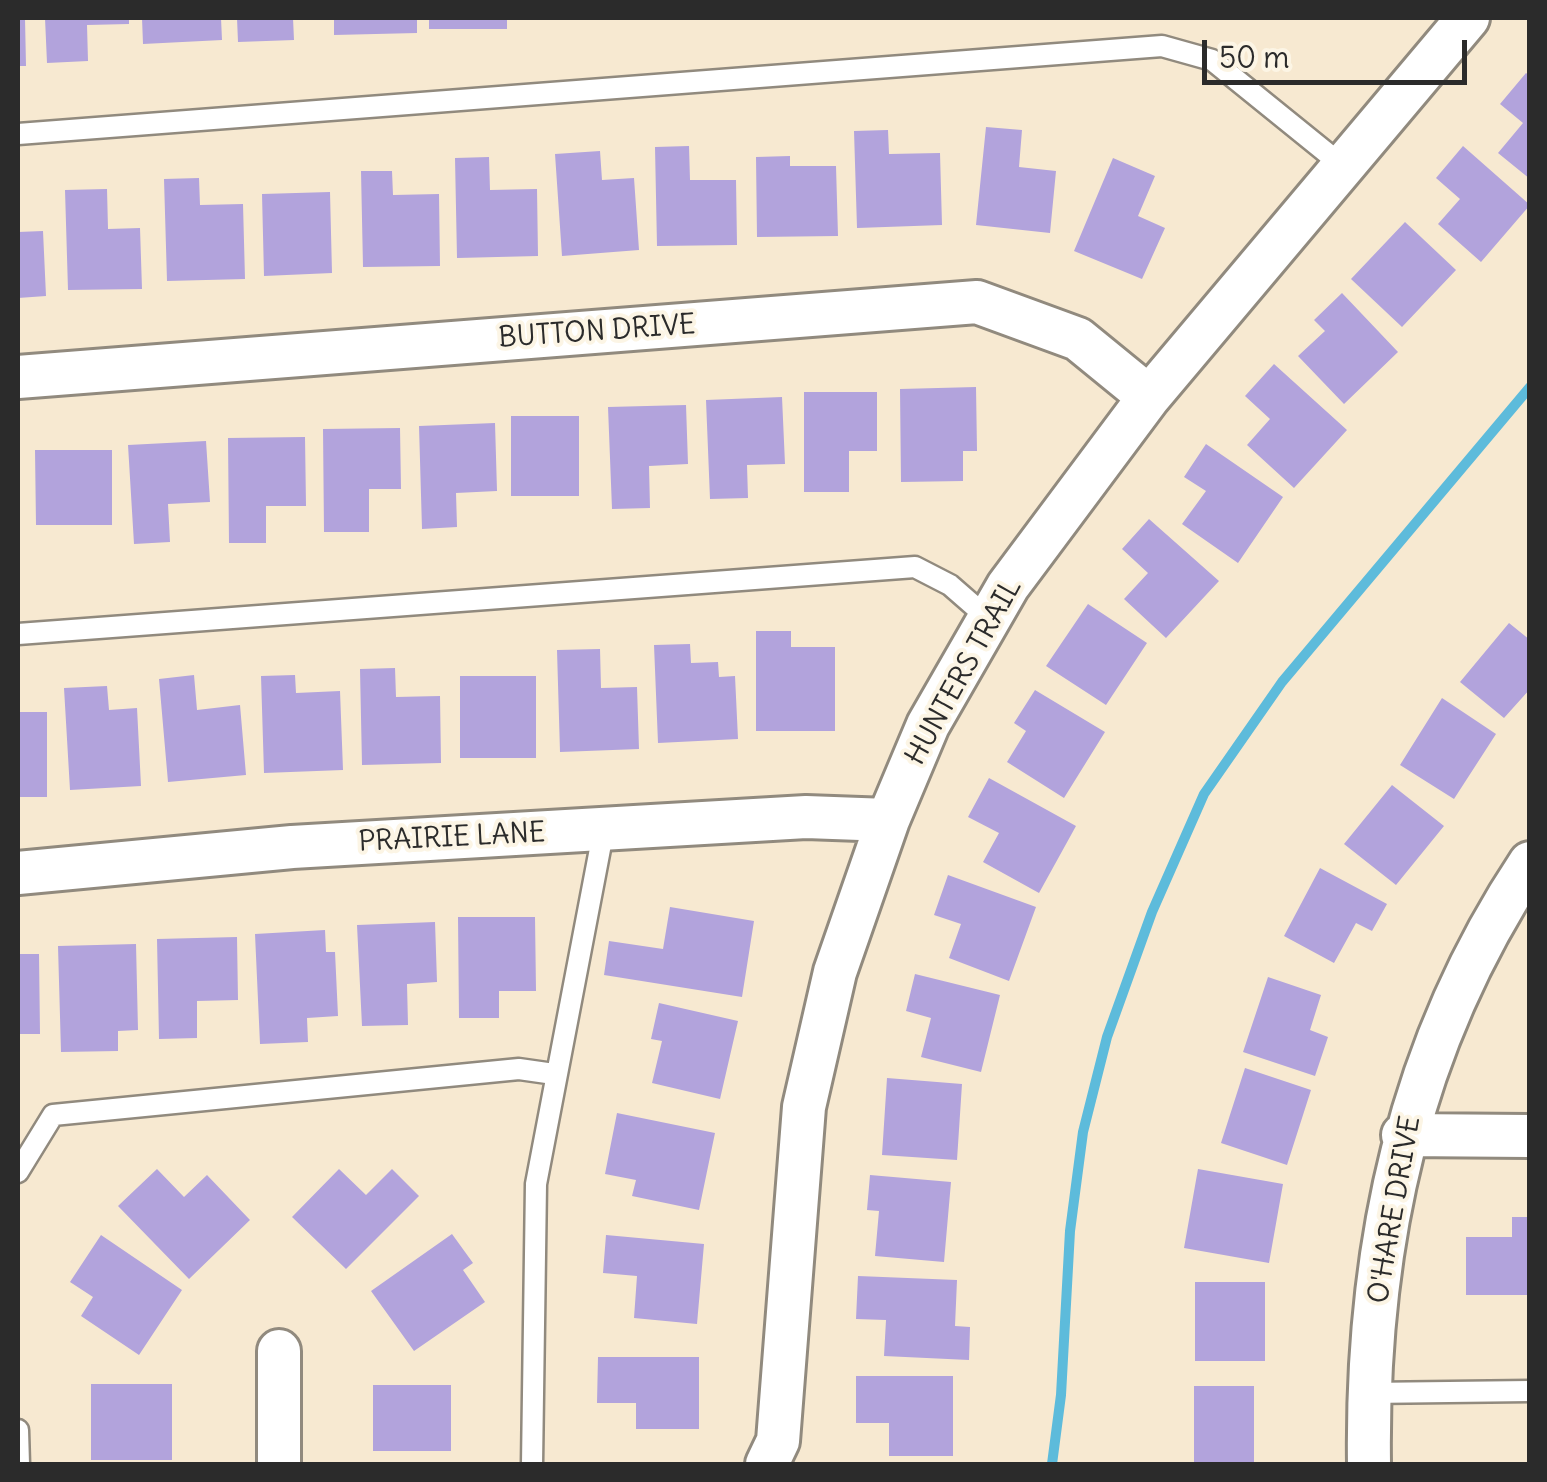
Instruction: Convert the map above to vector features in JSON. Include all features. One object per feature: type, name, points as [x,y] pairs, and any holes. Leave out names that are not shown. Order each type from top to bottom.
[{"type":"street","name":"HUNTERS TRAIL","points":[[767,1464],[778,1442],[804,1107],[836,972],[888,820],[928,725],[1008,586],[1149,398],[1468,18]]},
{"type":"street","name":"BUTTON DRIVE","points":[[18,378],[977,302],[1078,339],[1149,398]]},
{"type":"street","name":"PRAIRIE LANE","points":[[18,873],[292,847],[806,817],[888,820]]},
{"type":"street","name":"O'HARE DRIVE","points":[[1370,1464],[1368,1393],[1382,1252],[1404,1135],[1440,1026],[1499,909],[1530,863]]},
{"type":"street","points":[[1404,1135],[1530,1136]]},
{"type":"street","points":[[279,1351],[279,1464]]},
{"type":"lane","points":[[18,134],[1162,46],[1212,60],[1343,166]]},
{"type":"lane","points":[[18,634],[915,567],[950,585],[989,620]]},
{"type":"lane","points":[[532,1464],[536,1184],[604,828]]},
{"type":"lane","points":[[18,1172],[53,1115],[519,1069],[554,1074]]},
{"type":"lane","points":[[1368,1393],[1530,1391]]},
{"type":"lane","points":[[18,1430],[19,1464]]},
{"type":"building","points":[[18,18],[25,18],[26,66],[18,66]]},
{"type":"building","points":[[45,18],[129,18],[129,24],[87,25],[88,61],[47,63]]},
{"type":"building","points":[[142,18],[221,18],[222,40],[143,44]]},
{"type":"building","points":[[237,18],[293,18],[294,40],[238,42]]},
{"type":"building","points":[[334,18],[417,18],[417,33],[334,35]]},
{"type":"building","points":[[429,18],[507,18],[507,29],[429,29]]},
{"type":"building","points":[[1526,73],[1530,76],[1530,179],[1498,153],[1523,123],[1500,104]]},
{"type":"building","points":[[986,127],[1022,130],[1019,167],[1056,171],[1050,233],[976,225]]},
{"type":"building","points":[[888,130],[889,154],[940,153],[942,225],[857,228],[854,131]]},
{"type":"building","points":[[689,146],[690,180],[736,180],[737,245],[657,246],[655,147]]},
{"type":"building","points":[[1463,146],[1530,205],[1481,262],[1438,224],[1460,199],[1436,178]]},
{"type":"building","points":[[600,151],[602,180],[634,178],[639,250],[562,256],[555,154]]},
{"type":"building","points":[[790,156],[790,166],[836,166],[838,236],[757,237],[756,157]]},
{"type":"building","points":[[489,157],[490,190],[537,189],[538,256],[457,258],[455,158]]},
{"type":"building","points":[[1113,158],[1155,176],[1138,216],[1165,228],[1142,279],[1074,251]]},
{"type":"building","points":[[361,171],[392,171],[393,195],[439,194],[440,266],[363,267]]},
{"type":"building","points":[[199,178],[200,205],[243,204],[245,279],[167,281],[164,179]]},
{"type":"building","points":[[107,189],[108,229],[140,228],[142,289],[68,290],[65,190]]},
{"type":"building","points":[[330,192],[332,273],[264,276],[262,194]]},
{"type":"building","points":[[1405,222],[1456,270],[1402,327],[1351,279]]},
{"type":"building","points":[[43,231],[46,296],[18,298],[18,232]]},
{"type":"building","points":[[1342,293],[1398,352],[1344,404],[1298,356],[1325,331],[1314,320]]},
{"type":"building","points":[[1274,364],[1347,430],[1294,488],[1247,445],[1270,419],[1245,396]]},
{"type":"building","points":[[976,387],[977,451],[963,451],[963,481],[901,482],[900,389]]},
{"type":"building","points":[[804,392],[877,392],[877,451],[849,451],[849,492],[804,492]]},
{"type":"building","points":[[782,397],[785,464],[747,465],[748,498],[710,499],[706,400]]},
{"type":"building","points":[[686,405],[688,464],[649,466],[650,508],[612,509],[608,407]]},
{"type":"building","points":[[511,416],[579,416],[579,496],[511,496]]},
{"type":"building","points":[[495,423],[497,491],[456,493],[457,527],[422,529],[419,426]]},
{"type":"building","points":[[400,428],[401,489],[369,489],[369,532],[324,532],[323,429]]},
{"type":"building","points":[[305,437],[306,506],[266,506],[266,543],[229,543],[228,438]]},
{"type":"building","points":[[206,441],[210,502],[168,504],[170,542],[134,544],[128,445]]},
{"type":"building","points":[[1206,444],[1283,497],[1238,563],[1182,524],[1206,491],[1184,477]]},
{"type":"building","points":[[35,450],[112,450],[112,525],[36,525]]},
{"type":"building","points":[[1149,519],[1219,581],[1166,638],[1124,599],[1148,573],[1122,549]]},
{"type":"building","points":[[1088,604],[1147,643],[1106,705],[1046,666]]},
{"type":"building","points":[[1509,623],[1530,640],[1530,689],[1504,718],[1460,682]]},
{"type":"building","points":[[756,631],[791,631],[791,647],[835,647],[835,731],[756,731]]},
{"type":"building","points":[[690,644],[691,663],[718,662],[719,677],[735,676],[738,739],[658,743],[654,645]]},
{"type":"building","points":[[600,649],[601,688],[637,687],[639,749],[560,752],[557,650]]},
{"type":"building","points":[[395,668],[396,697],[440,696],[441,763],[362,765],[360,669]]},
{"type":"building","points":[[194,675],[197,710],[240,705],[246,775],[168,782],[159,679]]},
{"type":"building","points":[[295,675],[296,693],[340,691],[343,770],[264,773],[261,676]]},
{"type":"building","points":[[460,676],[536,676],[536,758],[460,758]]},
{"type":"building","points":[[107,686],[109,710],[137,708],[141,786],[70,790],[64,688]]},
{"type":"building","points":[[1035,690],[1105,732],[1064,798],[1007,762],[1026,731],[1014,723]]},
{"type":"building","points":[[1442,698],[1496,734],[1454,799],[1400,765]]},
{"type":"building","points":[[18,712],[47,712],[47,797],[18,797]]},
{"type":"building","points":[[989,778],[1076,826],[1039,893],[983,862],[999,833],[968,817]]},
{"type":"building","points":[[1392,785],[1444,826],[1396,885],[1344,844]]},
{"type":"building","points":[[1320,868],[1387,904],[1372,931],[1356,923],[1334,963],[1284,936]]},
{"type":"building","points":[[948,875],[1036,907],[1009,981],[949,958],[961,924],[934,915]]},
{"type":"building","points":[[670,907],[754,921],[742,997],[604,975],[609,941],[663,949]]},
{"type":"building","points":[[458,917],[535,917],[536,991],[499,991],[499,1018],[459,1018]]},
{"type":"building","points":[[435,922],[437,982],[407,984],[408,1025],[362,1026],[357,925]]},
{"type":"building","points":[[325,930],[326,952],[335,952],[338,1016],[307,1018],[308,1042],[260,1044],[255,934]]},
{"type":"building","points":[[237,937],[238,1000],[197,1001],[197,1038],[159,1039],[157,939]]},
{"type":"building","points":[[136,944],[138,1030],[118,1031],[118,1051],[61,1052],[58,946]]},
{"type":"building","points":[[18,954],[39,954],[40,1034],[18,1034]]},
{"type":"building","points":[[915,974],[1000,995],[981,1072],[921,1057],[931,1018],[906,1011]]},
{"type":"building","points":[[1268,977],[1321,995],[1310,1030],[1328,1037],[1315,1076],[1243,1052]]},
{"type":"building","points":[[659,1003],[738,1021],[720,1099],[652,1083],[662,1041],[651,1039]]},
{"type":"building","points":[[1245,1068],[1311,1090],[1287,1165],[1221,1143]]},
{"type":"building","points":[[887,1078],[962,1084],[957,1160],[882,1155]]},
{"type":"building","points":[[617,1113],[715,1133],[699,1210],[632,1196],[636,1180],[605,1174]]},
{"type":"building","points":[[157,1169],[184,1197],[207,1175],[250,1220],[189,1279],[118,1206]]},
{"type":"building","points":[[339,1169],[366,1195],[392,1169],[419,1196],[346,1269],[292,1217]]},
{"type":"building","points":[[1198,1169],[1283,1184],[1269,1263],[1184,1248]]},
{"type":"building","points":[[870,1175],[951,1182],[944,1262],[875,1256],[879,1211],[867,1210]]},
{"type":"building","points":[[1512,1217],[1530,1217],[1530,1295],[1466,1295],[1466,1237],[1512,1237]]},
{"type":"building","points":[[452,1234],[473,1263],[463,1270],[485,1302],[414,1351],[371,1291]]},
{"type":"building","points":[[101,1235],[182,1290],[139,1355],[81,1316],[93,1297],[70,1282]]},
{"type":"building","points":[[606,1235],[704,1244],[697,1324],[634,1318],[637,1276],[603,1273]]},
{"type":"building","points":[[858,1276],[957,1280],[955,1326],[970,1327],[969,1360],[884,1356],[886,1320],[856,1319]]},
{"type":"building","points":[[1195,1282],[1265,1282],[1265,1361],[1195,1361]]},
{"type":"building","points":[[598,1357],[699,1357],[699,1429],[636,1429],[636,1403],[597,1403]]},
{"type":"building","points":[[856,1376],[953,1376],[953,1456],[889,1456],[889,1423],[856,1423]]},
{"type":"building","points":[[91,1384],[172,1384],[172,1460],[91,1460]]},
{"type":"building","points":[[373,1385],[451,1385],[451,1451],[373,1451]]},
{"type":"building","points":[[1194,1386],[1254,1386],[1254,1464],[1194,1464]]},
{"type":"waterway","points":[[1052,1464],[1061,1395],[1070,1231],[1083,1132],[1107,1037],[1152,912],[1204,794],[1282,682],[1530,387]]}]
